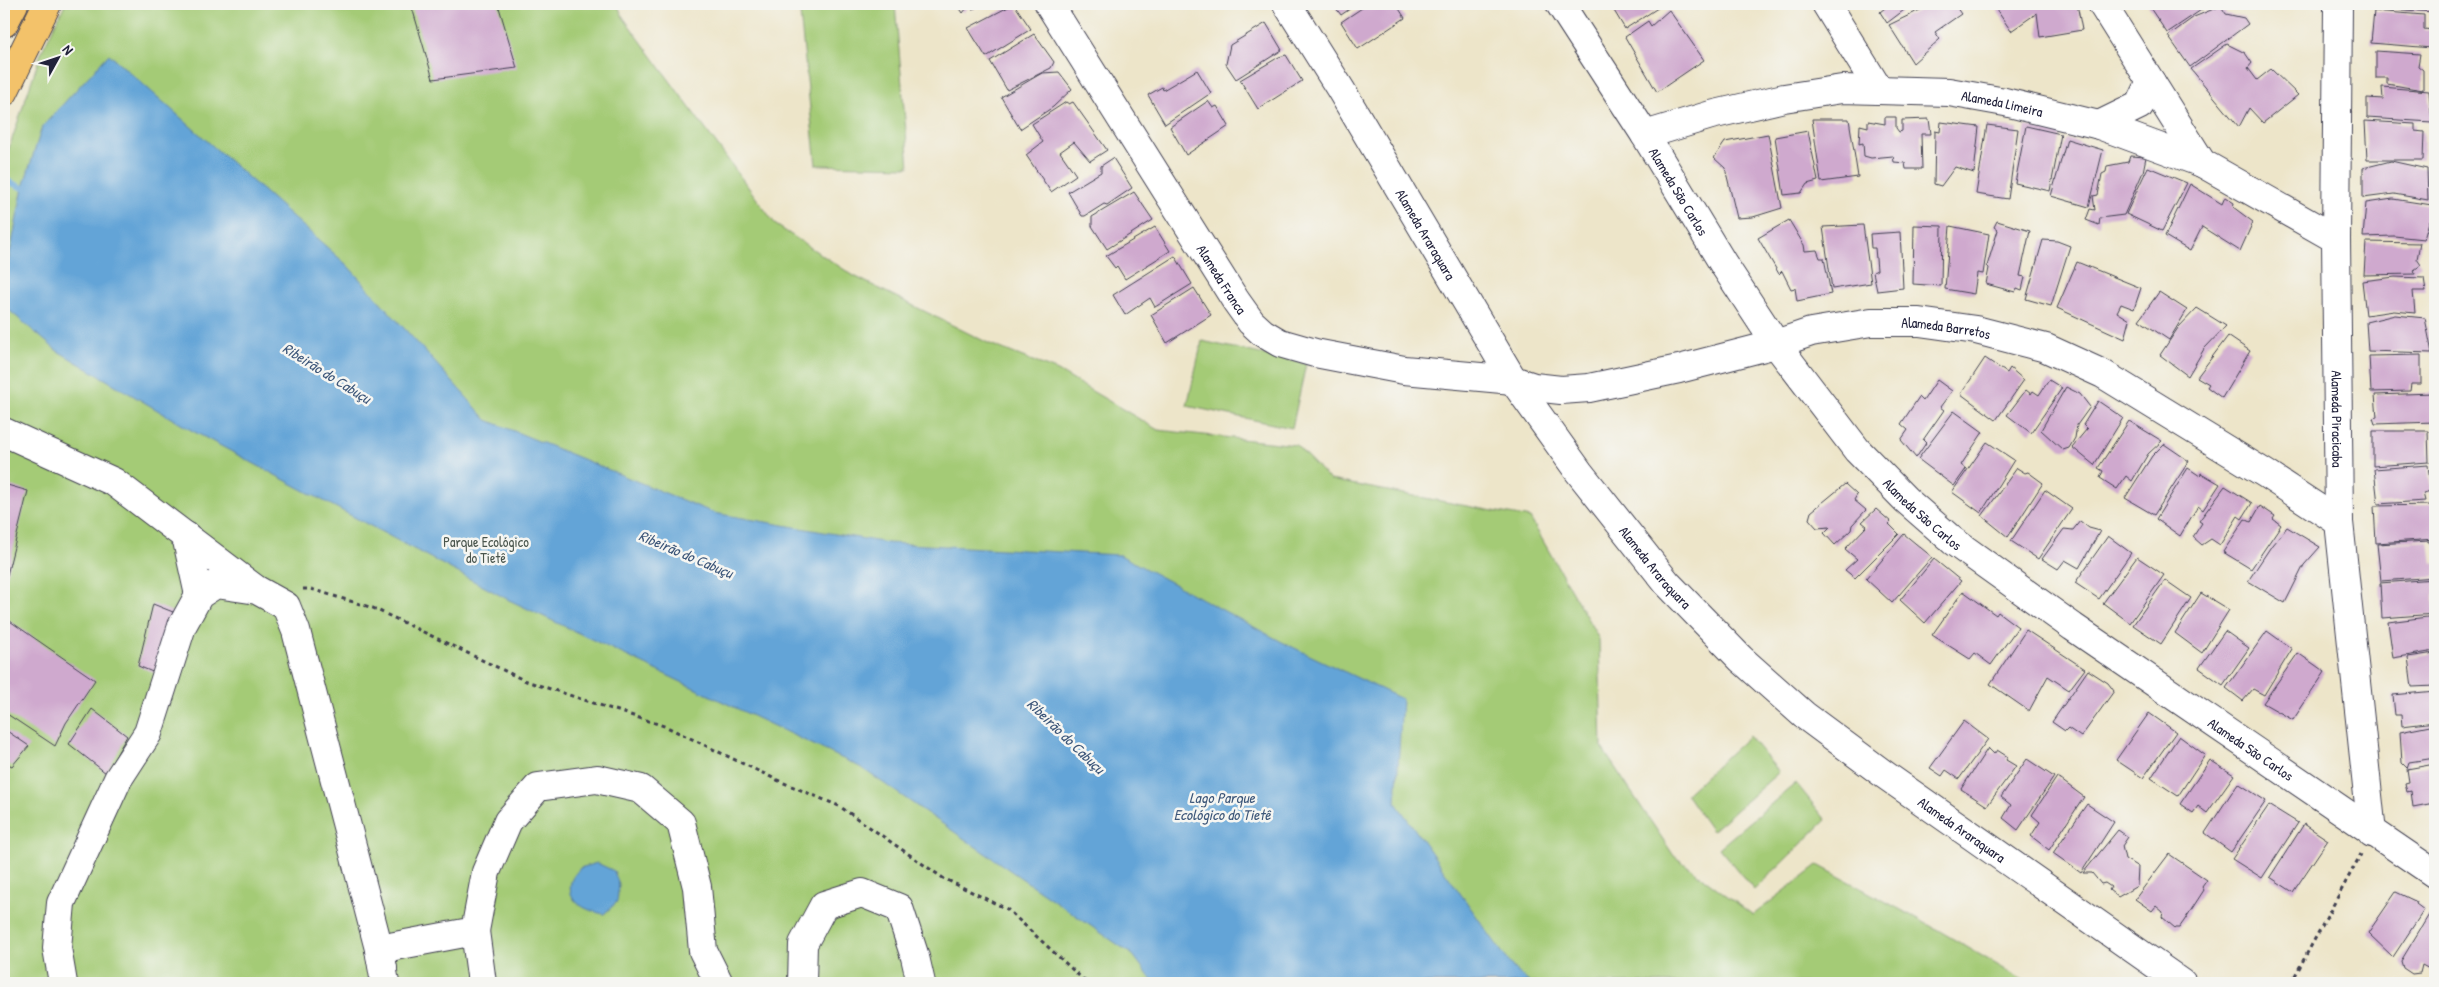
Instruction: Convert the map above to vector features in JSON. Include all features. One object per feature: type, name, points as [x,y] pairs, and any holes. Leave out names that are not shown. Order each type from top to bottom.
[{"type":"main road","points":[[4,23],[14,4]]},
{"type":"main road","points":[[4,92],[47,4]]},
{"type":"street","name":"Alameda Franca","points":[[1049,4],[1236,301],[1251,322],[1263,334],[1280,343],[1315,353],[1404,370],[1514,380]]},
{"type":"street","name":"Alameda Araraquara","points":[[1286,4],[1346,99],[1514,380],[1579,472],[1667,583],[1748,665],[1804,715],[1885,775],[2182,983]]},
{"type":"street","name":"Alameda São Carlos","points":[[1560,4],[1645,135],[1724,266],[1776,344],[1857,450],[1906,500],[1953,541],[2073,627],[2435,874]]},
{"type":"street","points":[[1826,4],[1879,90]]},
{"type":"street","points":[[2102,4],[2202,163]]},
{"type":"street","name":"Alameda Piracicaba","points":[[2338,4],[2336,239],[2338,522],[2372,832]]},
{"type":"street","points":[[2099,125],[2140,105],[2151,82]]},
{"type":"street","name":"Alameda Limeira","points":[[1645,135],[1711,115],[1784,98],[1842,89],[1949,92],[2005,102],[2099,125],[2202,163],[2336,239]]},
{"type":"street","name":"Alameda Barretos","points":[[1514,380],[1534,387],[1561,390],[1589,388],[1679,370],[1820,330],[1871,322],[1919,322],[1976,330],[2046,348],[2103,374],[2266,474],[2338,522]]},
{"type":"street","points":[[4,432],[114,482],[257,590],[286,606],[296,631],[386,983]]},
{"type":"street","points":[[186,536],[200,595]]},
{"type":"street","points":[[63,983],[57,948],[61,903],[118,779],[148,733],[182,626],[200,595],[216,584],[257,590]]},
{"type":"street","points":[[482,983],[475,931],[486,872],[508,821],[538,787],[597,779],[641,789],[681,823],[697,887],[703,951],[719,983]]},
{"type":"street","points":[[802,983],[803,944],[824,906],[862,893],[899,908],[915,956],[921,983]]},
{"type":"street","points":[[379,950],[475,931]]},
{"type":"path","points":[[293,589],[311,589],[373,608],[526,681],[667,726],[776,780],[839,806],[943,878],[1007,909],[1087,983]]},
{"type":"path","points":[[2291,983],[2372,832]]},
{"type":"green space","name":"Parque Ecológico do Tietê","points":[[65,4],[617,4],[623,17],[776,225],[854,276],[990,344],[1058,371],[1158,430],[1296,445],[1330,480],[1530,518],[1599,639],[1602,748],[1674,856],[1753,915],[1818,865],[1938,930],[2028,983],[4,983],[4,163],[41,53]]},
{"type":"green space","points":[[799,4],[895,4],[909,167],[816,165]]},
{"type":"green space","points":[[1202,341],[1306,364],[1292,428],[1187,406]]},
{"type":"green space","points":[[1749,736],[1779,772],[1712,831],[1686,794]]},
{"type":"green space","points":[[1796,783],[1826,820],[1754,890],[1719,848]]},
{"type":"water","name":"Lago Parque Ecológico do Tietê","points":[[109,54],[347,265],[487,420],[714,513],[887,543],[1120,555],[1282,642],[1402,699],[1396,803],[1514,969],[1530,983],[1154,983],[1133,955],[860,767],[509,600],[191,430],[56,350],[4,306],[4,284],[23,187],[42,127]]},
{"type":"water","points":[[597,863],[614,871],[619,885],[617,902],[604,914],[591,911],[580,905],[575,901],[570,889],[572,880],[580,868]]},
{"type":"building","points":[[411,4],[498,4],[517,68],[433,79]]},
{"type":"building","points":[[957,4],[970,4],[963,13]]},
{"type":"building","points":[[971,4],[986,4],[972,9]]},
{"type":"building","points":[[1014,4],[1031,29],[986,57],[968,28]]},
{"type":"building","points":[[1333,4],[1357,4],[1341,15]]},
{"type":"building","points":[[1368,4],[1396,4],[1405,18],[1358,49],[1341,22]]},
{"type":"building","points":[[1610,4],[1664,4],[1625,29]]},
{"type":"building","points":[[1882,4],[1912,4],[1887,23],[1880,12],[1885,8]]},
{"type":"building","points":[[1925,4],[1954,4],[1961,14],[1935,32],[1940,39],[1913,63],[1889,25],[1926,7]]},
{"type":"building","points":[[1997,4],[2077,4],[2082,30],[2040,37],[2037,13],[2011,31],[1994,6]]},
{"type":"building","points":[[2210,4],[2167,33],[2148,5]]},
{"type":"building","points":[[2373,4],[2435,4],[2435,12],[2373,8]]},
{"type":"building","points":[[2221,6],[2226,14],[2244,18],[2248,24],[2190,67],[2168,36],[2194,17]]},
{"type":"building","points":[[1669,10],[1704,60],[1657,92],[1625,37],[1648,21],[1651,26]]},
{"type":"building","points":[[2374,11],[2424,15],[2424,29],[2433,30],[2432,48],[2371,43]]},
{"type":"building","points":[[1266,23],[1282,50],[1236,79],[1226,64],[1230,45]]},
{"type":"building","points":[[1034,34],[1054,62],[1051,68],[1007,90],[990,61]]},
{"type":"building","points":[[2227,44],[2245,53],[2252,63],[2248,68],[2257,80],[2271,69],[2298,95],[2263,123],[2249,108],[2239,127],[2191,69]]},
{"type":"building","points":[[2376,51],[2420,54],[2418,66],[2423,70],[2423,90],[2387,84],[2387,78],[2376,78]]},
{"type":"building","points":[[1286,55],[1302,81],[1258,109],[1240,80],[1279,57]]},
{"type":"building","points":[[1197,70],[1211,93],[1165,124],[1148,95],[1162,87],[1163,90]]},
{"type":"building","points":[[1059,72],[1072,89],[1053,107],[1020,129],[1001,97],[1042,73]]},
{"type":"building","points":[[2382,87],[2429,91],[2432,122],[2367,118],[2367,98],[2383,99]]},
{"type":"building","points":[[1208,101],[1213,108],[1217,106],[1229,126],[1186,155],[1170,127]]},
{"type":"building","points":[[1066,102],[1069,104],[1073,102],[1107,150],[1090,161],[1074,142],[1060,152],[1076,175],[1051,192],[1026,155],[1043,142],[1032,124]]},
{"type":"building","points":[[1885,117],[1896,117],[1896,128],[1899,132],[1902,131],[1902,120],[1929,119],[1931,134],[1921,134],[1922,169],[1906,169],[1905,163],[1894,162],[1893,156],[1871,158],[1864,156],[1863,143],[1859,144],[1860,125],[1868,127],[1868,121],[1885,124]]},
{"type":"building","points":[[1812,119],[1849,119],[1858,177],[1821,182]]},
{"type":"building","points":[[2365,121],[2415,124],[2415,131],[2424,132],[2423,160],[2367,160]]},
{"type":"building","points":[[1941,122],[1979,127],[1974,173],[1955,167],[1941,186],[1934,184],[1935,131],[1940,132]]},
{"type":"building","points":[[1987,125],[2018,129],[2008,199],[1976,194]]},
{"type":"building","points":[[2026,126],[2061,134],[2050,191],[2015,183]]},
{"type":"building","points":[[1808,131],[1818,181],[1807,184],[1801,193],[1784,195],[1775,137]]},
{"type":"building","points":[[1768,134],[1782,208],[1753,217],[1737,218],[1725,168],[1714,158],[1725,142]]},
{"type":"building","points":[[2067,139],[2103,150],[2089,207],[2051,196]]},
{"type":"building","points":[[2130,156],[2146,157],[2143,172],[2124,215],[2100,218],[2099,225],[2086,220],[2090,209],[2095,210],[2093,196],[2098,195],[2102,174],[2106,172],[2107,166],[2128,162]]},
{"type":"building","points":[[1113,158],[1132,188],[1107,205],[1104,204],[1082,216],[1068,192],[1101,172],[1101,166]]},
{"type":"building","points":[[2391,161],[2427,169],[2428,200],[2394,194],[2363,198],[2363,168]]},
{"type":"building","points":[[2148,167],[2187,183],[2162,231],[2126,214]]},
{"type":"building","points":[[2190,184],[2222,204],[2225,197],[2234,203],[2233,207],[2253,222],[2240,251],[2202,227],[2190,251],[2165,236]]},
{"type":"building","points":[[1134,192],[1153,220],[1107,249],[1092,226],[1092,217]]},
{"type":"building","points":[[2393,199],[2432,205],[2434,219],[2429,222],[2424,239],[2394,236],[2363,237],[2366,203]]},
{"type":"building","points":[[1789,220],[1804,245],[1805,251],[1817,250],[1820,258],[1824,258],[1831,294],[1797,301],[1795,288],[1791,289],[1782,271],[1779,274],[1758,238]]},
{"type":"building","points":[[1997,221],[2030,231],[2020,276],[2025,277],[2022,290],[2017,288],[2015,292],[1986,284],[1989,268],[1987,266],[1998,230],[1994,227]]},
{"type":"building","points":[[1863,225],[1871,283],[1832,289],[1823,227]]},
{"type":"building","points":[[1914,225],[1942,226],[1941,286],[1913,284]]},
{"type":"building","points":[[1950,226],[1989,234],[1983,274],[1977,273],[1974,294],[1945,289]]},
{"type":"building","points":[[1155,227],[1170,251],[1125,279],[1117,266],[1115,268],[1106,256]]},
{"type":"building","points":[[1900,232],[1903,288],[1877,291],[1873,272],[1877,270],[1875,248],[1871,248],[1870,234]]},
{"type":"building","points":[[2043,240],[2057,241],[2070,246],[2051,306],[2026,299]]},
{"type":"building","points":[[2366,242],[2420,243],[2417,259],[2421,265],[2414,270],[2415,274],[2364,275]]},
{"type":"building","points":[[1175,256],[1192,284],[1155,307],[1150,298],[1125,315],[1113,295]]},
{"type":"building","points":[[2077,262],[2141,288],[2134,309],[2121,304],[2117,312],[2130,320],[2125,339],[2057,308]]},
{"type":"building","points":[[2395,277],[2424,278],[2426,291],[2413,291],[2415,313],[2394,311],[2366,315],[2362,281]]},
{"type":"building","points":[[1194,288],[1211,315],[1167,343],[1151,315]]},
{"type":"building","points":[[2159,292],[2187,310],[2169,340],[2139,320]]},
{"type":"building","points":[[2197,308],[2226,326],[2204,349],[2188,376],[2160,355],[2178,328]]},
{"type":"building","points":[[2395,315],[2425,318],[2432,353],[2368,351],[2366,322]]},
{"type":"building","points":[[2228,336],[2250,351],[2222,398],[2207,387],[2209,384],[2197,377]]},
{"type":"building","points":[[2421,355],[2421,384],[2411,384],[2410,391],[2371,392],[2369,356]]},
{"type":"building","points":[[1985,358],[2007,373],[2010,368],[2024,380],[1996,420],[1961,394]]},
{"type":"building","points":[[1937,380],[1952,391],[1940,407],[1944,410],[1923,440],[1926,443],[1916,458],[1901,440],[1908,430],[1901,424],[1919,397],[1923,401]]},
{"type":"building","points":[[2049,380],[2062,388],[2031,433],[2007,415],[2026,390],[2031,394],[2033,391],[2039,395]]},
{"type":"building","points":[[2066,387],[2080,394],[2090,407],[2077,425],[2075,438],[2069,448],[2063,450],[2041,430]]},
{"type":"building","points":[[2433,393],[2435,422],[2375,424],[2373,418],[2377,417],[2375,395]]},
{"type":"building","points":[[2098,401],[2123,418],[2094,465],[2072,447],[2087,429],[2083,425]]},
{"type":"building","points":[[1954,411],[1983,432],[1961,465],[1966,469],[1954,486],[1918,459]]},
{"type":"building","points":[[2129,421],[2162,441],[2148,454],[2132,481],[2126,476],[2117,489],[2100,478],[2103,471],[2098,468]]},
{"type":"building","points":[[2373,431],[2428,431],[2429,462],[2373,466]]},
{"type":"building","points":[[1987,442],[2014,460],[1981,513],[1952,492]]},
{"type":"building","points":[[2164,444],[2189,461],[2154,515],[2125,498],[2152,456]]},
{"type":"building","points":[[2428,465],[2431,491],[2423,493],[2425,501],[2378,504],[2374,469]]},
{"type":"building","points":[[2017,468],[2025,473],[2028,472],[2043,483],[2008,537],[1982,516]]},
{"type":"building","points":[[2188,468],[2200,476],[2201,473],[2220,484],[2203,510],[2198,506],[2180,536],[2156,519]]},
{"type":"building","points":[[4,484],[28,491],[7,575],[4,574]]},
{"type":"building","points":[[1845,484],[1857,495],[1854,500],[1866,510],[1852,525],[1851,530],[1835,545],[1824,533],[1830,527],[1817,528],[1809,519],[1811,512]]},
{"type":"building","points":[[2225,486],[2252,503],[2242,519],[2238,516],[2220,545],[2211,539],[2202,545],[2193,537],[2202,523],[2199,521]]},
{"type":"building","points":[[2045,490],[2072,509],[2038,559],[2011,541]]},
{"type":"building","points":[[2434,505],[2435,539],[2376,543],[2374,506]]},
{"type":"building","points":[[2260,506],[2275,516],[2273,519],[2281,525],[2251,569],[2223,552],[2245,519],[2251,522]]},
{"type":"building","points":[[1876,509],[1891,522],[1889,524],[1899,534],[1855,578],[1845,570],[1857,559],[1845,549],[1867,526],[1862,522]]},
{"type":"building","points":[[2080,521],[2089,528],[2100,531],[2079,568],[2065,560],[2058,569],[2042,559],[2064,529],[2073,530]]},
{"type":"building","points":[[2287,527],[2320,547],[2304,565],[2285,603],[2248,581],[2272,545]]},
{"type":"building","points":[[1904,534],[1932,557],[1892,603],[1866,579]]},
{"type":"building","points":[[2108,536],[2131,553],[2099,599],[2075,583]]},
{"type":"building","points":[[2429,541],[2432,564],[2435,563],[2435,577],[2381,581],[2377,544]]},
{"type":"building","points":[[2137,557],[2164,575],[2130,623],[2103,603]]},
{"type":"building","points":[[1934,559],[1961,581],[1925,623],[1900,600]]},
{"type":"building","points":[[2435,579],[2435,614],[2382,618],[2380,583]]},
{"type":"building","points":[[2165,580],[2191,598],[2161,644],[2133,625]]},
{"type":"building","points":[[1963,591],[1996,615],[1998,612],[2018,627],[1991,665],[1975,653],[1970,659],[1932,635]]},
{"type":"building","points":[[2201,593],[2229,610],[2202,653],[2175,633]]},
{"type":"building","points":[[153,604],[173,612],[155,673],[138,666]]},
{"type":"building","points":[[2435,616],[2435,651],[2393,658],[2388,622]]},
{"type":"building","points":[[4,617],[95,680],[66,723],[55,746],[4,712]]},
{"type":"building","points":[[2026,630],[2085,669],[2069,690],[2048,676],[2029,711],[1990,684]]},
{"type":"building","points":[[2225,631],[2249,648],[2223,685],[2199,668]]},
{"type":"building","points":[[2267,631],[2292,649],[2264,695],[2253,689],[2243,701],[2226,688]]},
{"type":"building","points":[[2298,653],[2325,672],[2293,720],[2263,703]]},
{"type":"building","points":[[2435,653],[2435,686],[2412,687],[2408,657]]},
{"type":"building","points":[[2088,670],[2108,683],[2114,691],[2081,737],[2068,728],[2065,731],[2052,722]]},
{"type":"building","points":[[2435,691],[2435,722],[2402,726],[2401,715],[2395,715],[2393,695]]},
{"type":"building","points":[[92,709],[127,736],[106,773],[69,744]]},
{"type":"building","points":[[2149,713],[2176,732],[2143,778],[2116,760]]},
{"type":"building","points":[[1964,721],[1988,739],[1959,779],[1946,770],[1942,776],[1930,768]]},
{"type":"building","points":[[2435,726],[2435,758],[2409,762],[2407,768],[2402,763],[2400,732]]},
{"type":"building","points":[[4,729],[29,746],[12,766],[4,762]]},
{"type":"building","points":[[2179,736],[2205,755],[2178,796],[2151,778]]},
{"type":"building","points":[[1988,748],[1994,754],[1997,750],[2008,757],[2006,760],[2016,766],[1987,806],[1961,789]]},
{"type":"building","points":[[2027,759],[2054,777],[2018,830],[2003,818],[2011,805],[2001,797]]},
{"type":"building","points":[[2210,760],[2234,775],[2207,813],[2198,806],[2193,813],[2180,804]]},
{"type":"building","points":[[2435,764],[2435,807],[2434,803],[2413,807],[2411,791],[2407,792],[2405,783],[2409,782],[2407,769]]},
{"type":"building","points":[[2057,777],[2084,797],[2049,850],[2031,836],[2040,822],[2032,815]]},
{"type":"building","points":[[2238,783],[2266,801],[2231,852],[2205,833]]},
{"type":"building","points":[[2087,804],[2114,822],[2081,873],[2053,853]]},
{"type":"building","points":[[2269,805],[2298,823],[2262,878],[2232,859]]},
{"type":"building","points":[[2304,824],[2328,840],[2293,892],[2270,877]]},
{"type":"building","points":[[2118,830],[2128,837],[2122,846],[2125,859],[2138,867],[2137,886],[2118,897],[2109,890],[2111,887],[2105,883],[2101,884],[2092,873],[2083,873]]},
{"type":"building","points":[[2169,854],[2207,880],[2202,887],[2204,890],[2179,928],[2175,928],[2162,917],[2163,912],[2156,906],[2152,911],[2135,899]]},
{"type":"building","points":[[2396,892],[2417,902],[2416,904],[2424,910],[2393,957],[2368,933]]},
{"type":"building","points":[[2430,913],[2435,916],[2435,972],[2422,965],[2420,973],[2412,974],[2403,968],[2401,961]]},
{"type":"waterway","name":"Ribeirão do Cabuçu","points":[[5,180],[30,191]]}]
